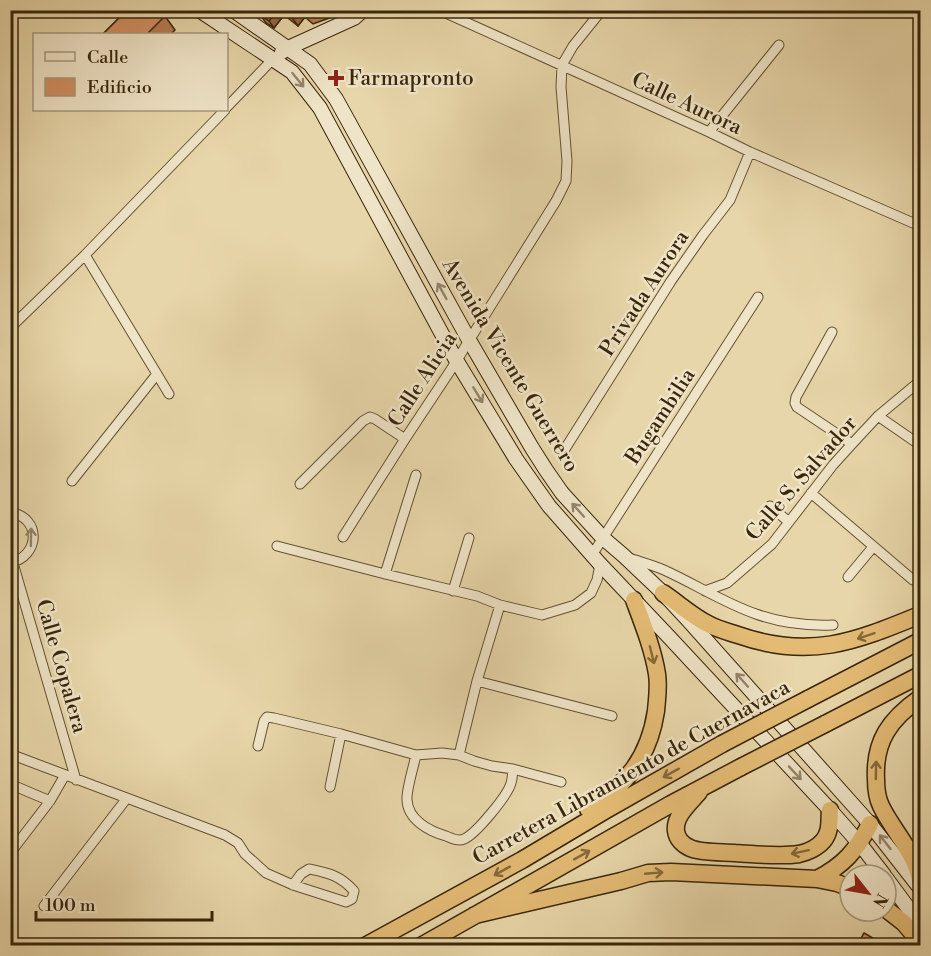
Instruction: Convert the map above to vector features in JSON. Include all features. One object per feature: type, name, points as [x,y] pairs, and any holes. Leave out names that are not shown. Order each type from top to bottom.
[{"type":"highway","points":[[663,592],[709,625],[758,642],[789,647],[819,647],[849,641],[921,615]]},
{"type":"highway","points":[[550,843],[559,827],[592,807],[618,787],[635,767],[652,734],[658,697],[657,675],[634,600]]},
{"type":"highway","name":"Carretera Libramiento de Cuernavaca","points":[[365,945],[522,860],[722,744],[921,641]]},
{"type":"highway","points":[[421,945],[671,804],[921,675]]},
{"type":"highway","points":[[921,698],[897,717],[886,730],[877,751],[875,768],[880,804],[918,867],[921,880]]},
{"type":"highway","points":[[703,787],[678,818],[676,831],[678,837],[681,843],[691,849],[754,854],[801,854],[815,848],[825,840],[830,828],[830,810]]},
{"type":"highway","points":[[817,879],[830,873],[847,859],[860,844],[870,824]]},
{"type":"highway","points":[[475,915],[648,873],[671,872],[817,879],[838,883]]},
{"type":"highway","points":[[898,918],[921,942]]},
{"type":"main road","name":"Avenida Vicente Guerrero","points":[[199,10],[292,72],[320,108],[456,360],[516,459],[549,506],[830,810],[874,863]]},
{"type":"main road","name":"Avenida Vicente Guerrero","points":[[233,10],[310,64],[336,99],[469,339],[532,448],[562,493],[603,538],[663,592],[870,824],[921,888]]},
{"type":"main road","points":[[273,59],[288,48],[354,18],[363,10]]},
{"type":"main road","points":[[670,638],[689,621]]},
{"type":"main road","name":"Avenida Vicente Guerrero","points":[[898,894],[921,924]]},
{"type":"street","name":"Calle Aurora","points":[[439,10],[750,152],[921,226]]},
{"type":"street","points":[[562,66],[573,46],[602,10]]},
{"type":"street","points":[[709,132],[778,45]]},
{"type":"street","points":[[228,107],[273,59]]},
{"type":"street","name":"Calle Alicia","points":[[343,537],[556,201],[566,181],[562,66]]},
{"type":"street","points":[[10,328],[85,255],[224,111]]},
{"type":"street","name":"Privada Aurora","points":[[563,452],[671,281],[730,200],[750,152]]},
{"type":"street","points":[[85,255],[169,394]]},
{"type":"street","name":"Bugambilia","points":[[277,546],[477,596],[500,605],[542,615],[574,605],[591,593],[597,580],[596,559],[603,538],[758,297]]},
{"type":"street","points":[[832,332],[796,397],[795,403],[797,407],[852,444]]},
{"type":"street","points":[[72,481],[157,374]]},
{"type":"street","name":"Calle S. Salvador","points":[[705,591],[727,583],[772,544],[852,444],[878,417],[921,381]]},
{"type":"street","points":[[300,484],[363,421],[370,417],[405,439]]},
{"type":"street","points":[[878,417],[921,445]]},
{"type":"street","points":[[385,574],[416,475]]},
{"type":"street","points":[[811,493],[913,580]]},
{"type":"street","points":[[770,506],[789,522]]},
{"type":"street","points":[[10,512],[18,513],[27,519],[34,540],[23,559],[12,563]]},
{"type":"street","points":[[453,591],[469,538]]},
{"type":"street","points":[[849,577],[873,547]]},
{"type":"street","points":[[624,556],[664,570],[755,614],[809,626],[833,625]]},
{"type":"street","name":"Calle Copalera","points":[[12,563],[76,780]]},
{"type":"street","points":[[459,755],[477,681],[500,605]]},
{"type":"street","points":[[477,681],[612,716]]},
{"type":"street","points":[[258,746],[267,717],[341,734],[416,755],[442,753],[459,755],[483,764],[513,769],[561,782]]},
{"type":"street","points":[[330,787],[341,734]]},
{"type":"street","points":[[10,754],[225,835],[238,843],[245,854],[266,873],[293,885],[346,902],[352,899],[354,891],[334,875],[309,869],[301,874],[293,885]]},
{"type":"street","points":[[416,755],[406,800],[410,812],[419,823],[437,834],[458,841],[465,839],[480,825],[505,796],[511,783],[513,769]]},
{"type":"street","points":[[14,848],[50,801],[65,775]]},
{"type":"street","points":[[10,784],[50,801]]},
{"type":"street","points":[[44,906],[127,798]]},
{"type":"building","points":[[118,10],[159,10],[165,16],[148,33],[104,33],[119,18]]},
{"type":"building","points":[[265,10],[276,10],[269,21],[261,16]]},
{"type":"building","points":[[282,10],[300,10],[293,19]]},
{"type":"building","points":[[864,933],[885,945],[857,945]]},
{"type":"place","name":"Farmapronto","points":[[336,78]]}]
